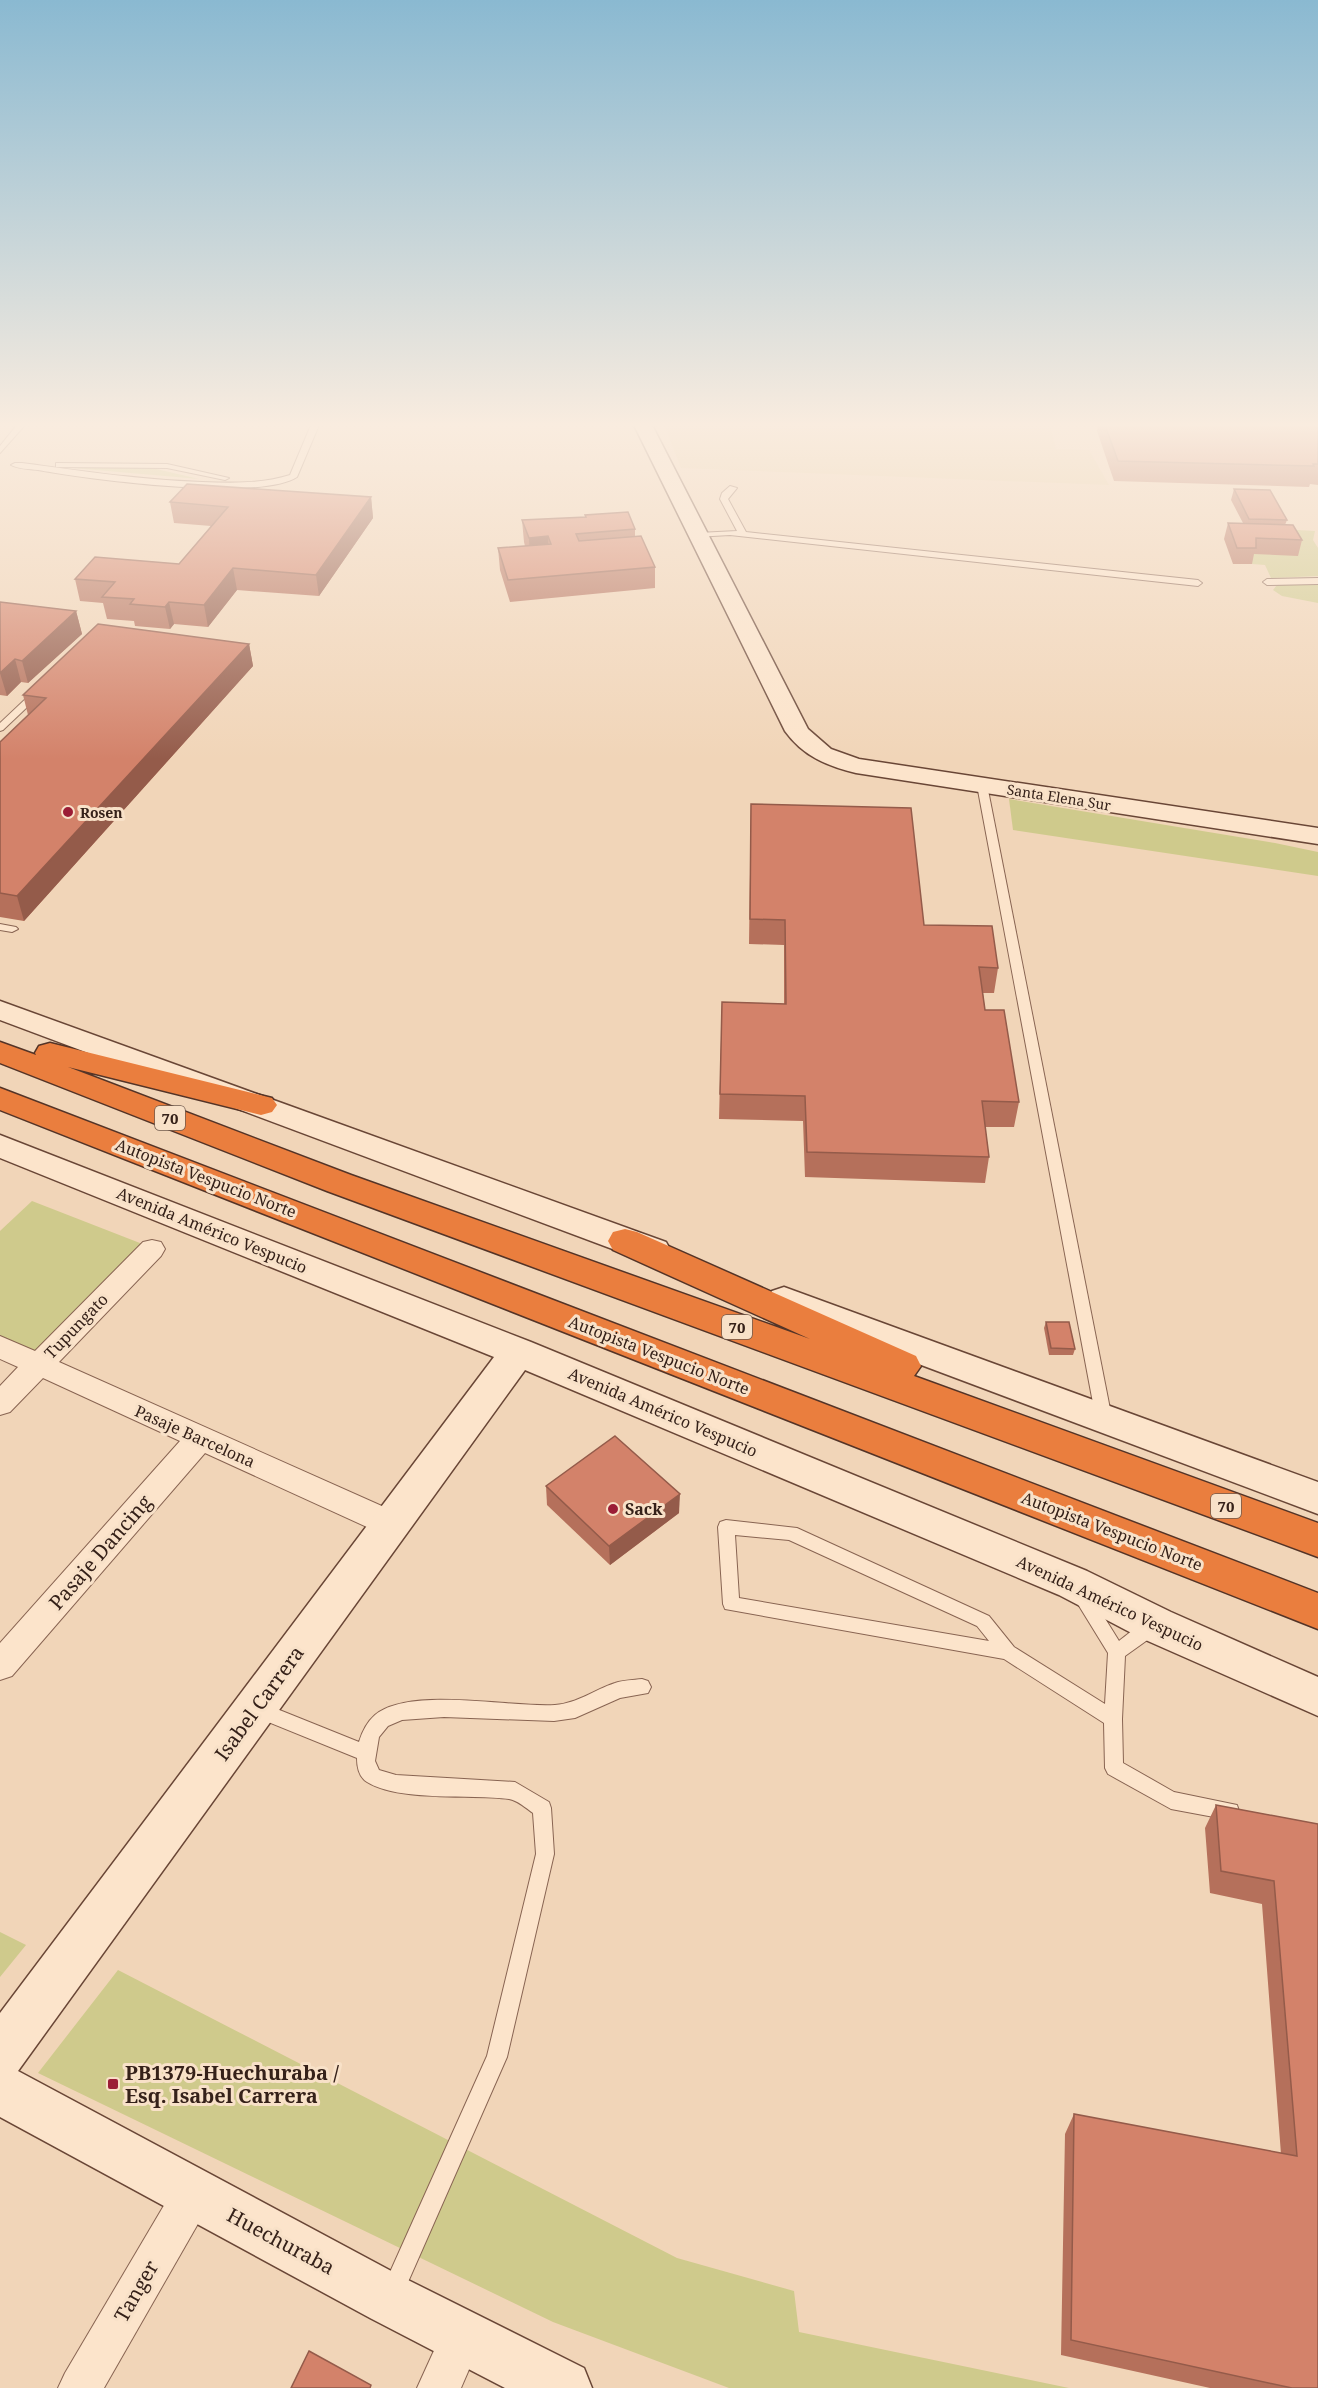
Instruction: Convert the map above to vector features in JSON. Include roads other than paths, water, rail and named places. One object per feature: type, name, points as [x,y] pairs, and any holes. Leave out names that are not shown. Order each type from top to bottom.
[{"type":"highway","points":[[0,1040],[261,1105]]},
{"type":"highway","name":"70","points":[[0,1052],[339,1183],[1318,1540]]},
{"type":"highway","name":"Autopista Vespucio Norte","points":[[0,1098],[1318,1611]]},
{"type":"highway","points":[[625,1241],[1134,1471]]},
{"type":"street","name":"Santa Elena Sur","points":[[699,536],[797,731],[810,747],[836,760],[856,766],[1316,836]]},
{"type":"street","points":[[0,1010],[1318,1498]]},
{"type":"street","name":"Avenida Américo Vespucio","points":[[0,1146],[518,1352],[1073,1583],[1156,1625],[1318,1697]]},
{"type":"street","name":"Tupungato","points":[[0,1404],[152,1249]]},
{"type":"street","name":"Pasaje Barcelona","points":[[0,1347],[391,1524]]},
{"type":"street","name":"Isabel Carrera","points":[[0,2054],[518,1352]]},
{"type":"street","name":"Pasaje Dancing","points":[[0,1666],[200,1438]]},
{"type":"street","name":"Huechuraba","points":[[0,2089],[389,2299],[564,2388]]},
{"type":"street","name":"Tanger","points":[[80,2388],[193,2193]]},
{"type":"street","points":[[439,2388],[462,2337]]},
{"type":"lane","points":[[757,536],[1198,583]]},
{"type":"lane","points":[[1267,582],[1318,581]]},
{"type":"lane","points":[[0,728],[43,687]]},
{"type":"lane","points":[[982,785],[1104,1420]]},
{"type":"lane","points":[[1008,1652],[731,1604],[726,1527],[791,1533],[983,1621],[1008,1652],[1113,1719]]},
{"type":"lane","points":[[1073,1583],[1117,1652],[1113,1719],[1114,1768],[1171,1800],[1250,1815]]},
{"type":"lane","points":[[1117,1652],[1156,1625]]},
{"type":"lane","points":[[389,2299],[497,2057],[544,1854],[542,1809],[515,1791],[396,1784],[374,1776],[366,1768],[365,1753],[373,1729],[388,1716],[424,1709],[554,1713],[575,1710],[618,1690],[642,1687]]},
{"type":"lane","points":[[255,1708],[365,1753]]},
{"type":"place","name":"Rosen","points":[[68,812]]},
{"type":"place","name":"Sack","points":[[613,1509]]},
{"type":"place","name":"PB1379-Huechuraba / Esq. Isabel Carrera","points":[[113,2084]]}]
